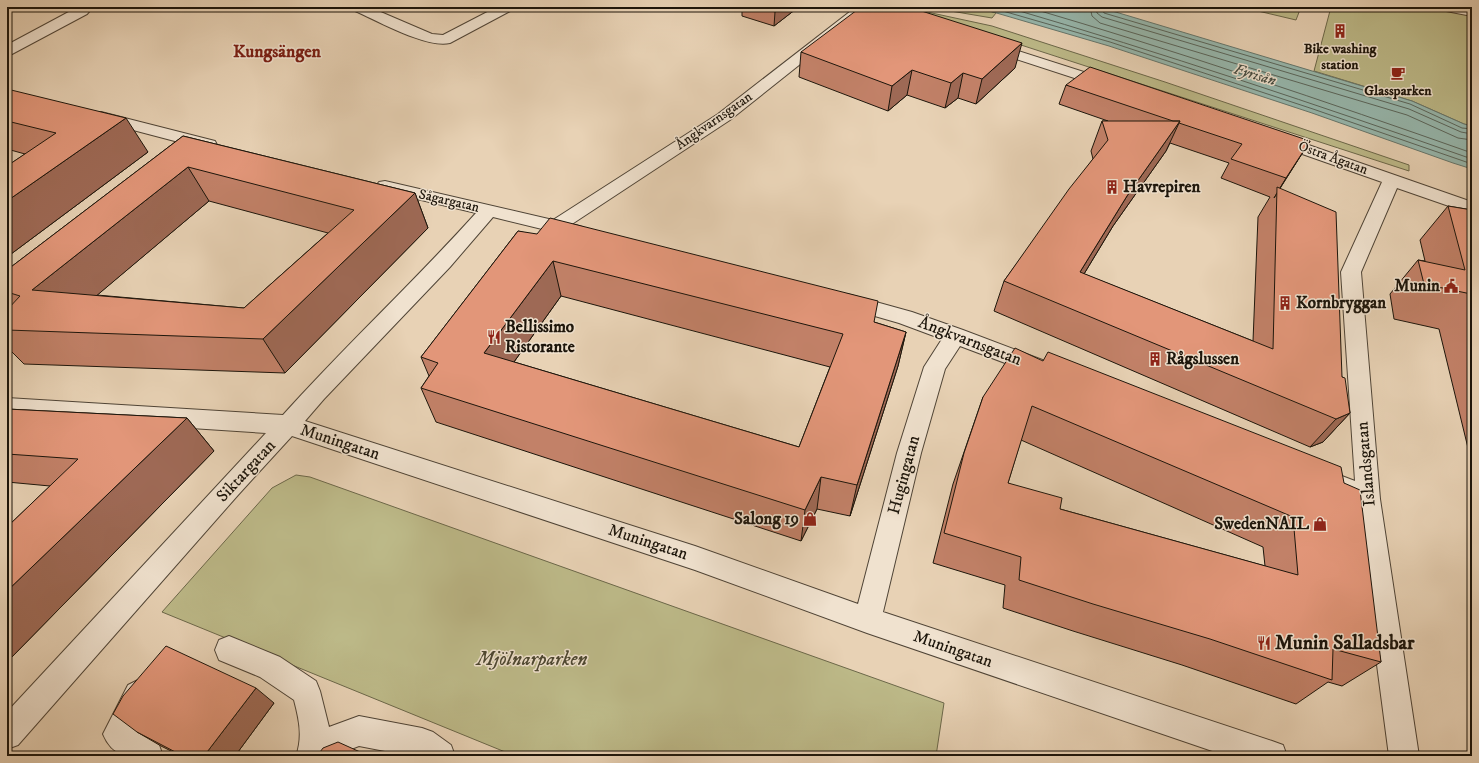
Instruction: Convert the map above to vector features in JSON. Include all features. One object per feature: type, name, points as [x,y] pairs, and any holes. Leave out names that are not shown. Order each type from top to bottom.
[{"type":"street","points":[[7,51],[82,11],[86,7]]},
{"type":"street","points":[[358,7],[429,38],[445,40],[507,7]]},
{"type":"street","points":[[1446,7],[1472,12]]},
{"type":"street","name":"Ångkvarnsgatan","points":[[557,226],[724,117],[873,8]]},
{"type":"street","points":[[976,41],[1124,90]]},
{"type":"street","points":[[84,113],[222,148]]},
{"type":"street","name":"Östra Ågatan","points":[[1261,133],[1472,208]]},
{"type":"street","points":[[182,155],[200,142]]},
{"type":"street","name":"Islandsgatan","points":[[1392,180],[1351,272],[1368,498],[1404,756]]},
{"type":"street","name":"Sågargatan","points":[[367,181],[489,210]]},
{"type":"street","points":[[489,210],[595,236]]},
{"type":"street","name":"Siktargatan","points":[[7,734],[316,393],[443,262],[489,210]]},
{"type":"street","name":"Ångkvarnsgatan","points":[[830,297],[905,317],[1059,375]]},
{"type":"street","name":"Hugingatan","points":[[867,620],[909,454],[935,367],[956,335]]},
{"type":"street","name":"Muningatan","points":[[7,407],[288,425],[695,558],[867,620],[1272,756]]},
{"type":"street","points":[[1316,476],[1368,498]]},
{"type":"street","points":[[229,650],[270,667],[306,691],[314,724],[313,752],[359,732],[422,743],[440,756]]},
{"type":"street","points":[[142,688],[118,734],[148,756]]},
{"type":"green space","points":[[904,7],[992,26],[1165,82],[1409,165],[1409,171]]},
{"type":"green space","points":[[927,7],[976,7],[996,13],[992,18]]},
{"type":"green space","points":[[1241,7],[1301,7],[1296,20]]},
{"type":"green space","points":[[1331,7],[1472,7],[1472,126],[1464,124],[1412,101],[1314,71]]},
{"type":"green space","name":"Mjölnarparken","points":[[296,475],[310,477],[944,703],[936,756],[515,756],[162,612],[272,488]]},
{"type":"water","name":"Fyrisån","points":[[976,7],[1099,7],[1412,101],[1464,124],[1472,126],[1472,169],[1312,113],[1109,46]]},
{"type":"building","points":[[758,7],[782,7],[775,12]]},
{"type":"building","points":[[861,7],[909,7],[1022,43],[982,79],[963,73],[951,83],[912,70],[892,86],[801,52]]},
{"type":"building","points":[[1090,67],[1310,141],[1286,178],[1231,159],[1242,144],[1179,123],[1180,121],[1173,121],[1066,85]]},
{"type":"building","points":[[7,89],[126,118],[7,201],[7,166],[56,133],[7,121]]},
{"type":"building","points":[[1102,121],[1180,121],[1127,196],[1080,272],[1273,349],[1277,187],[1336,212],[1342,377],[1345,378],[1350,413],[1336,419],[1004,281],[1069,189],[1108,140]]},
{"type":"building","points":[[183,136],[415,193],[263,339],[7,330],[7,310],[20,296],[7,292],[7,270]],"holes":[[[188,167],[354,210],[244,308],[32,290]]]},
{"type":"building","points":[[1448,206],[1472,210],[1472,299],[1471,294],[1424,284],[1418,260],[1465,270]]},
{"type":"building","points":[[550,218],[878,301],[874,322],[906,332],[857,485],[821,477],[805,510],[421,388],[438,363],[421,357],[518,231],[537,234]],"holes":[[[553,261],[843,334],[799,447],[484,353]]]},
{"type":"building","points":[[1015,348],[1043,361],[1048,352],[1341,467],[1344,483],[1360,490],[1381,662],[1333,649],[1332,680],[1210,639],[1019,580],[1021,557],[944,533],[964,453],[983,397]],"holes":[[[1032,406],[1293,517],[1298,575],[1060,509],[1062,498],[1008,483]]]},
{"type":"building","points":[[7,409],[187,418],[7,591],[7,527],[78,459],[7,454]]},
{"type":"building","points":[[166,646],[256,688],[204,756],[183,756],[137,732],[113,714],[123,696]]},
{"type":"building","points":[[338,742],[369,756],[317,756],[323,748]]},
{"type":"place","name":"Bike washing station","points":[[1340,31]]},
{"type":"place","name":"Glassparken","points":[[1398,73]]},
{"type":"place","name":"Havrepiren","points":[[1112,187]]},
{"type":"place","name":"Munin","points":[[1451,286]]},
{"type":"place","name":"Kornbryggan","points":[[1285,303]]},
{"type":"place","name":"Bellissimo Ristorante","points":[[494,337]]},
{"type":"place","name":"Rågslussen","points":[[1155,359]]},
{"type":"place","name":"Salong 19","points":[[810,519]]},
{"type":"place","name":"SwedenNAIL","points":[[1320,524]]},
{"type":"place","name":"Munin Salladsbar","points":[[1264,643]]},
{"type":"district","name":"Kungsängen","points":[[277,52]]}]
